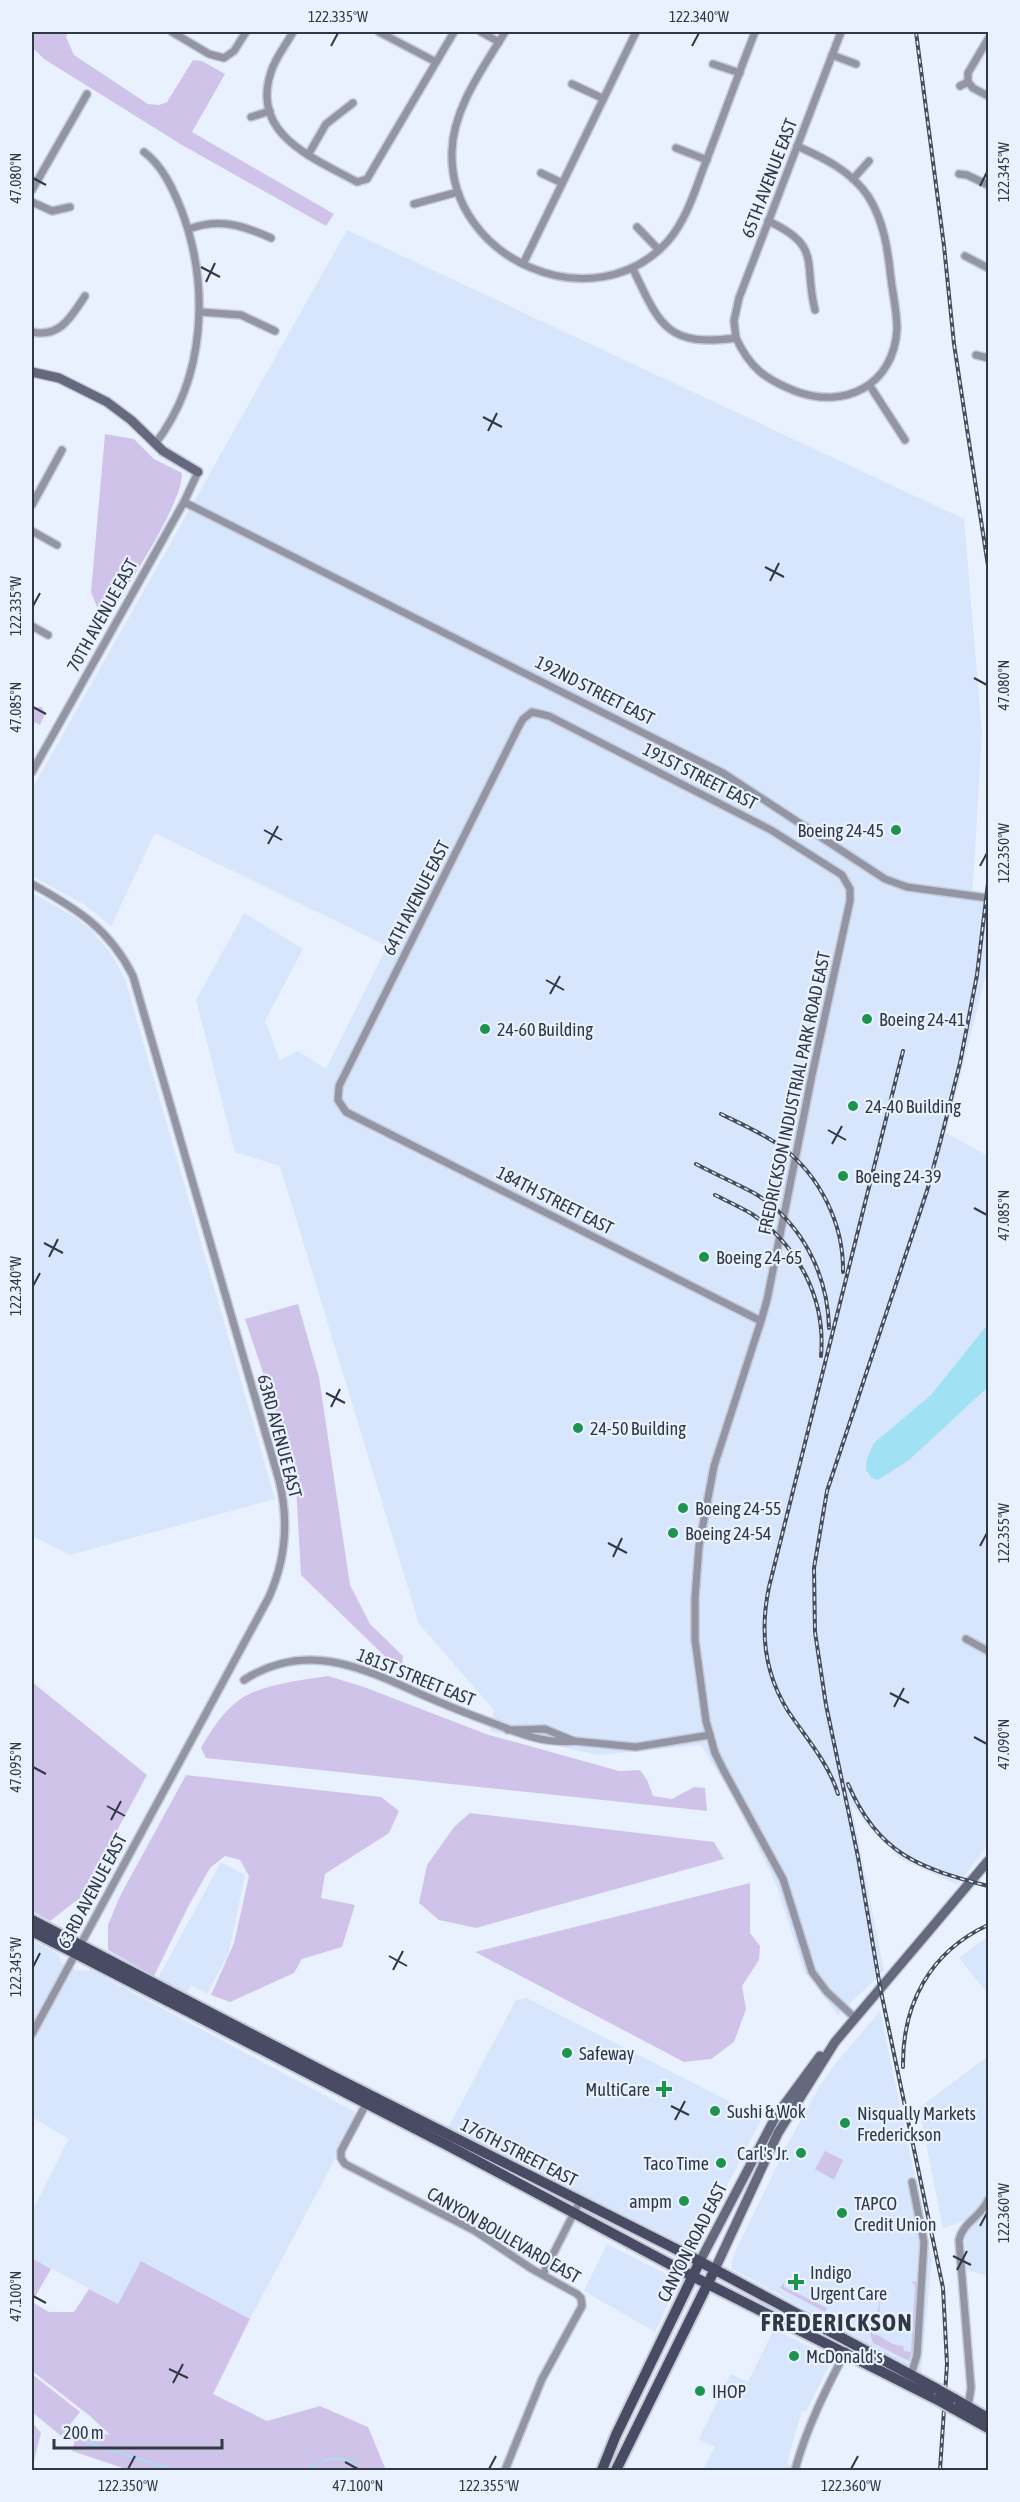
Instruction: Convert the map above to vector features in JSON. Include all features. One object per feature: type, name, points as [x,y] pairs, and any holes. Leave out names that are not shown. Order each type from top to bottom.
[{"type":"main road","points":[[32,372],[59,378],[107,402],[131,420],[155,444],[198,472]]},
{"type":"main road","name":"CANYON ROAD EAST","points":[[616,2470],[715,2269],[778,2133],[835,2042],[854,2017],[988,1861]]},
{"type":"main road","name":"176TH STREET EAST","points":[[32,1920],[152,1994],[332,2087],[342,2086],[700,2261],[847,2348],[953,2403],[988,2428]]},
{"type":"main road","name":"176TH STREET EAST","points":[[32,1931],[77,1949],[188,2001],[707,2284],[911,2376],[936,2394]]},
{"type":"main road","points":[[152,1994],[155,1991],[188,2001]]},
{"type":"main road","name":"CANYON ROAD EAST","points":[[602,2470],[616,2435],[692,2276],[776,2116],[809,2068],[835,2042]]},
{"type":"main road","name":"176TH STREET EAST","points":[[953,2403],[968,2407],[988,2418]]},
{"type":"street","points":[[172,32],[209,54],[220,57],[231,54],[246,32]]},
{"type":"street","points":[[293,32],[271,73],[267,93],[270,111],[277,128],[290,144],[357,182],[368,179],[454,32]]},
{"type":"street","points":[[379,32],[436,62]]},
{"type":"street","points":[[481,32],[499,42]]},
{"type":"street","points":[[505,32],[466,98],[455,128],[452,163],[458,192],[465,211],[488,241],[523,264],[546,273],[578,279],[607,277],[633,269],[659,250],[675,233],[684,218],[755,32]]},
{"type":"street","points":[[523,264],[636,32]]},
{"type":"street","name":"65TH AVENUE EAST","points":[[736,338],[734,321],[739,298],[841,32]]},
{"type":"street","points":[[988,39],[968,73],[968,82],[973,88],[988,96]]},
{"type":"street","points":[[832,55],[856,64]]},
{"type":"street","points":[[713,64],[740,73]]},
{"type":"street","points":[[960,86],[968,82]]},
{"type":"street","points":[[572,84],[602,98]]},
{"type":"street","points":[[32,190],[87,94]]},
{"type":"street","points":[[308,155],[326,124],[353,103]]},
{"type":"street","points":[[251,117],[270,111]]},
{"type":"street","points":[[633,269],[656,315],[669,328],[683,336],[707,342],[736,338],[744,355],[755,369],[802,393],[825,398],[844,396],[870,387],[883,370],[892,352],[897,329],[890,269],[880,220],[867,195],[853,179],[832,163],[798,146]]},
{"type":"street","points":[[676,148],[707,160]]},
{"type":"street","points":[[144,152],[153,158],[165,176],[189,229],[197,262],[200,312],[189,377],[176,409],[155,444]]},
{"type":"street","points":[[853,179],[868,161]]},
{"type":"street","points":[[540,173],[562,183]]},
{"type":"street","points":[[959,174],[967,175],[988,185]]},
{"type":"street","points":[[414,204],[458,192]]},
{"type":"street","points":[[32,202],[52,211],[70,207]]},
{"type":"street","points":[[768,221],[795,236],[804,247],[810,261],[815,310]]},
{"type":"street","points":[[189,229],[216,223],[235,224],[271,238]]},
{"type":"street","points":[[637,227],[659,250]]},
{"type":"street","points":[[965,256],[988,268]]},
{"type":"street","points":[[32,332],[47,333],[61,328],[85,296]]},
{"type":"street","points":[[200,312],[241,315],[275,331]]},
{"type":"street","points":[[975,355],[988,358]]},
{"type":"street","points":[[870,387],[905,440]]},
{"type":"street","points":[[32,505],[62,450]]},
{"type":"street","name":"70TH AVENUE EAST","points":[[32,772],[184,502],[198,472]]},
{"type":"street","name":"192ND STREET EAST","points":[[184,502],[723,773],[885,879],[908,887],[988,898]]},
{"type":"street","points":[[32,531],[57,545]]},
{"type":"street","points":[[32,626],[48,634]]},
{"type":"street","name":"191ST STREET EAST","points":[[532,712],[549,716],[771,830],[840,873],[847,882]]},
{"type":"street","name":"64TH AVENUE EAST","points":[[339,1103],[337,1097],[339,1086],[365,1032],[519,726],[523,719],[532,712]]},
{"type":"street","name":"FREDRICKSON INDUSTRIAL PARK ROAD EAST","points":[[847,882],[851,893],[850,901],[761,1321],[714,1466],[699,1546],[695,1640],[700,1689],[710,1735],[724,1771],[783,1879],[812,1972],[827,1992],[854,2017]]},
{"type":"street","name":"63RD AVENUE EAST","points":[[32,884],[74,908],[95,924],[116,947],[133,976],[279,1480],[285,1513],[282,1557],[269,1597],[32,2034]]},
{"type":"street","name":"184TH STREET EAST","points":[[339,1103],[346,1112],[761,1321]]},
{"type":"street","points":[[966,1639],[988,1651]]},
{"type":"street","name":"181ST STREET EAST","points":[[243,1680],[281,1664],[303,1660],[332,1661],[372,1672],[508,1730],[558,1742],[574,1741],[636,1747],[710,1735]]},
{"type":"street","name":"CANYON BOULEVARD EAST","points":[[371,2101],[341,2151],[341,2158],[348,2166],[475,2231],[581,2298],[582,2306],[542,2379],[505,2470]]},
{"type":"street","points":[[911,2376],[917,2355],[924,2242],[912,2182]]},
{"type":"street","points":[[968,2407],[971,2388],[959,2240],[965,2226],[983,2210],[988,2200]]},
{"type":"street","points":[[543,2274],[580,2201]]},
{"type":"street","points":[[795,2470],[809,2429],[847,2348]]},
{"type":"shaded area","points":[[32,32],[68,32],[66,37],[74,55],[148,104],[159,105],[167,102],[193,60],[202,61],[225,74],[192,132],[334,214],[326,226],[182,145],[44,59],[32,47]]},
{"type":"shaded area","points":[[347,230],[964,519],[982,734],[972,898],[988,900],[988,966],[946,1133],[988,1156],[988,1845],[958,1885],[901,1859],[866,1824],[851,1803],[884,1971],[838,2015],[804,1971],[776,1884],[733,1797],[701,1745],[598,1755],[490,1731],[494,1710],[419,1624],[280,1166],[235,1152],[196,1000],[244,913],[303,949],[265,1021],[280,1060],[298,1051],[326,1069],[387,946],[155,833],[111,926],[85,905],[32,876],[32,789]]},
{"type":"shaded area","points":[[105,434],[134,439],[154,459],[182,473],[180,486],[165,521],[114,608],[97,607],[91,592]]},
{"type":"shaded area","points":[[32,707],[42,707],[45,714],[40,725],[32,721]]},
{"type":"shaded area","points":[[32,893],[73,916],[90,929],[110,952],[125,979],[275,1499],[70,1555],[32,1536]]},
{"type":"shaded area","points":[[298,1304],[319,1377],[350,1585],[370,1624],[403,1656],[401,1672],[301,1575],[295,1468],[245,1319]]},
{"type":"shaded area","points":[[328,1676],[364,1687],[486,1734],[619,1771],[640,1770],[653,1796],[672,1799],[694,1787],[705,1788],[707,1811],[206,1758],[201,1748],[205,1741],[224,1714],[242,1698],[272,1686]]},
{"type":"shaded area","points":[[32,1682],[147,1775],[81,1897],[50,1921],[32,1911]]},
{"type":"shaded area","points":[[186,1775],[381,1797],[399,1811],[389,1833],[325,1874],[321,1898],[355,1905],[342,1947],[302,1959],[294,1973],[230,2002],[211,1995],[234,1943],[249,1876],[240,1860],[225,1856],[210,1868],[154,1976],[108,1950],[108,1925],[120,1896]]},
{"type":"shaded area","points":[[470,1813],[714,1842],[724,1859],[476,1928],[439,1920],[419,1903],[427,1865],[454,1827]]},
{"type":"shaded area","points":[[221,1862],[245,1875],[229,1952],[207,1994],[191,1985],[186,1995],[157,1980]]},
{"type":"shaded area","points":[[750,1883],[750,1933],[760,1946],[759,1960],[742,1986],[746,2009],[734,2042],[711,2059],[684,2062],[475,1952]]},
{"type":"shaded area","points":[[988,1936],[988,1994],[959,1958]]},
{"type":"shaded area","points":[[32,1940],[58,1954],[62,1963],[77,1971],[91,1970],[359,2114],[250,2319],[142,2261],[118,2304],[32,2258],[32,2211],[69,2139],[32,2117]]},
{"type":"shaded area","points":[[527,1998],[762,2118],[697,2244],[690,2247],[448,2128],[516,2000]]},
{"type":"shaded area","points":[[880,2011],[932,2258],[921,2373],[731,2268],[733,2256],[787,2145],[820,2085]]},
{"type":"shaded area","points":[[988,2056],[988,2189],[984,2201],[971,2218],[943,2229],[919,2108]]},
{"type":"shaded area","points":[[825,2151],[843,2160],[834,2180],[815,2169]]},
{"type":"shaded area","points":[[988,2210],[988,2276],[967,2270],[965,2240],[968,2231]]},
{"type":"shaded area","points":[[607,2244],[670,2276],[675,2287],[655,2332],[584,2291]]},
{"type":"shaded area","points":[[32,2258],[51,2269],[32,2302]]},
{"type":"shaded area","points":[[141,2261],[250,2319],[213,2394],[267,2421],[320,2406],[368,2427],[386,2470],[129,2470],[72,2451],[78,2427],[110,2435],[90,2416],[32,2371],[32,2302],[49,2312],[74,2312],[89,2289],[118,2304]]},
{"type":"shaded area","points":[[911,2281],[918,2282],[915,2351],[912,2352],[909,2361],[873,2343],[869,2330],[873,2318],[876,2317],[881,2297],[878,2320],[873,2324],[872,2334],[903,2346],[904,2351],[911,2352],[915,2285]]},
{"type":"shaded area","points":[[784,2283],[784,2287],[827,2308],[825,2312],[780,2288]]},
{"type":"shaded area","points":[[774,2329],[828,2356],[831,2361],[806,2412],[802,2410],[787,2463],[791,2465],[790,2470],[703,2470],[715,2447],[699,2439],[731,2374],[748,2382]]},
{"type":"shaded area","points":[[32,2374],[80,2412],[61,2436],[32,2412]]},
{"type":"shaded area","points":[[32,2422],[41,2433],[34,2461],[32,2460]]},
{"type":"water","points":[[988,1324],[988,1387],[909,1460],[878,1480],[872,1478],[866,1470],[867,1459],[874,1443],[931,1395]]},
{"type":"waterway","points":[[83,2441],[174,2470]]},
{"type":"waterway","points":[[307,2470],[324,2461],[334,2459],[353,2462],[357,2470]]},
{"type":"railway","points":[[916,32],[944,246],[954,344],[988,566]]},
{"type":"railway","points":[[940,2470],[947,2364],[943,2288],[880,1987],[858,1857],[826,1705],[815,1632],[814,1568],[827,1491],[927,1191],[941,1139],[960,1063],[977,975],[988,883]]},
{"type":"railway","points":[[838,1794],[823,1761],[788,1711],[774,1682],[766,1651],[766,1603],[903,1051]]},
{"type":"railway","points":[[721,1114],[775,1142],[808,1172],[827,1202],[834,1219],[839,1236],[843,1272]]},
{"type":"railway","points":[[696,1164],[754,1193],[785,1218],[798,1234],[817,1269],[823,1288],[829,1328]]},
{"type":"railway","points":[[715,1195],[752,1214],[769,1227],[796,1258],[814,1295],[819,1314],[821,1356]]},
{"type":"railway","points":[[848,1784],[873,1827],[903,1854],[941,1872],[988,1886]]},
{"type":"railway","points":[[903,2067],[908,2022],[923,1982],[950,1950],[968,1936],[988,1925]]},
{"type":"place","name":"Boeing 24-45","points":[[896,830]]},
{"type":"place","name":"Boeing 24-41","points":[[867,1019]]},
{"type":"place","name":"24-60 Building","points":[[485,1029]]},
{"type":"place","name":"24-40 Building","points":[[853,1106]]},
{"type":"place","name":"Boeing 24-39","points":[[843,1176]]},
{"type":"place","name":"Boeing 24-65","points":[[704,1257]]},
{"type":"place","name":"24-50 Building","points":[[578,1428]]},
{"type":"place","name":"Boeing 24-55","points":[[683,1508]]},
{"type":"place","name":"Boeing 24-54","points":[[673,1533]]},
{"type":"place","name":"Safeway","points":[[567,2053]]},
{"type":"place","name":"MultiCare","points":[[664,2089]]},
{"type":"place","name":"Sushi & Wok","points":[[715,2111]]},
{"type":"place","name":"Nisqually Markets Frederickson","points":[[845,2123]]},
{"type":"place","name":"Carl's Jr.","points":[[801,2153]]},
{"type":"place","name":"Taco Time","points":[[721,2163]]},
{"type":"place","name":"ampm","points":[[684,2201]]},
{"type":"place","name":"TAPCO Credit Union","points":[[842,2213]]},
{"type":"place","name":"Indigo Urgent Care","points":[[796,2282]]},
{"type":"place","name":"McDonald's","points":[[794,2356]]},
{"type":"place","name":"IHOP","points":[[700,2391]]},
{"type":"district","name":"FREDERICKSON","points":[[837,2322]]}]
